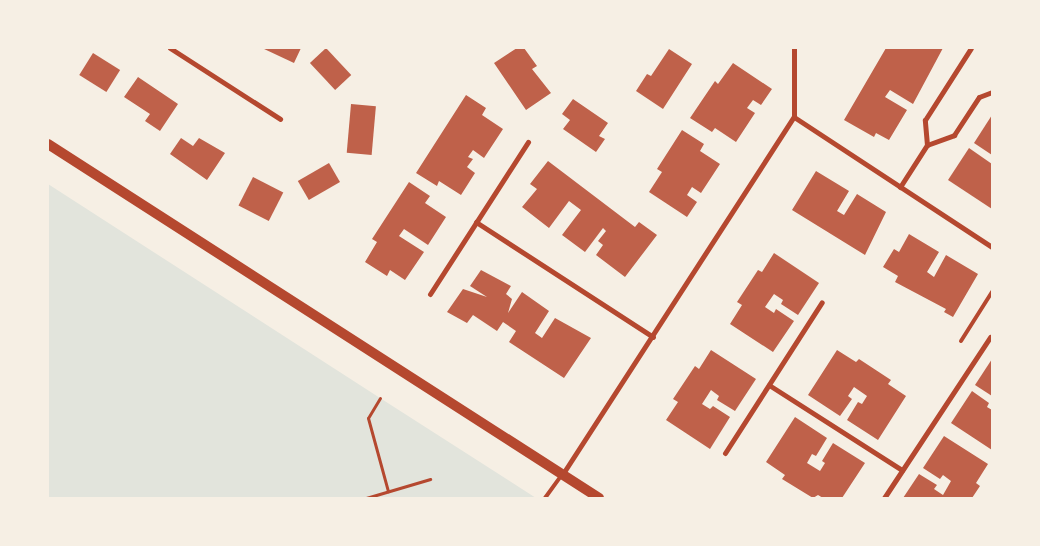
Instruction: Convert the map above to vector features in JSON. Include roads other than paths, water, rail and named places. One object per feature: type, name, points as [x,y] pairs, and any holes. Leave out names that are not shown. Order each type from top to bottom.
[{"type":"main road","points":[[48,144],[599,498]]},
{"type":"street","points":[[170,48],[280,119]]},
{"type":"street","points":[[562,475],[794,117],[794,48]]},
{"type":"street","points":[[928,145],[925,120],[972,48]]},
{"type":"street","points":[[900,187],[928,145],[954,135],[979,97],[992,92]]},
{"type":"street","points":[[794,117],[992,246]]},
{"type":"street","points":[[430,294],[528,142]]},
{"type":"street","points":[[476,222],[653,337]]},
{"type":"street","points":[[725,453],[822,302]]},
{"type":"street","points":[[884,498],[990,337]]},
{"type":"street","points":[[769,385],[902,470]]},
{"type":"lane","points":[[960,341],[992,292]]},
{"type":"lane","points":[[545,498],[562,475]]}]
